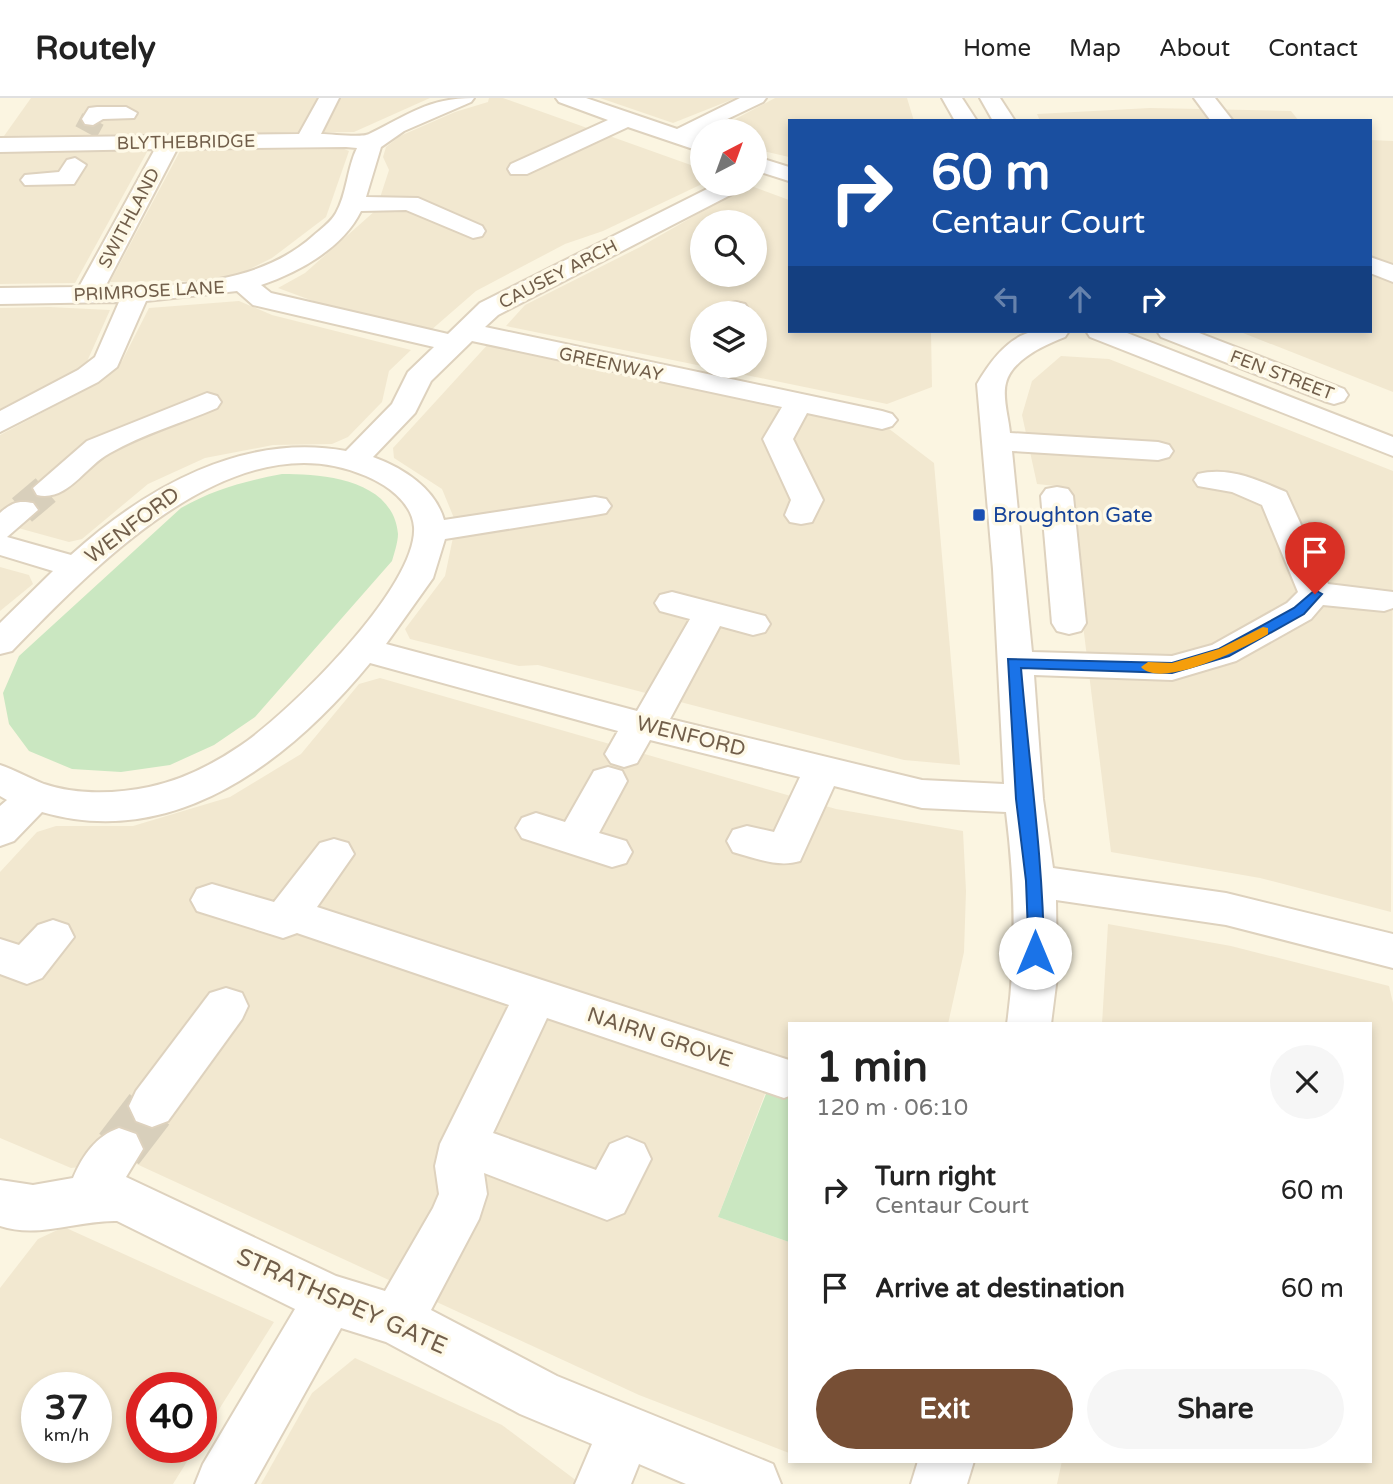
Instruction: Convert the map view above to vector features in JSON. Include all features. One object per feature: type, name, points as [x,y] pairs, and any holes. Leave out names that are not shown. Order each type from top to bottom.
[{"type":"street","points":[[306,141],[329,98]]},
{"type":"street","points":[[371,143],[393,129],[464,98]]},
{"type":"street","points":[[566,98],[690,141]]},
{"type":"street","points":[[678,137],[756,98]]},
{"type":"street","points":[[952,98],[965,119]]},
{"type":"street","points":[[990,98],[1003,119]]},
{"type":"street","points":[[1204,98],[1220,119]]},
{"type":"street","points":[[33,180],[66,180],[97,113],[125,113]]},
{"type":"street","points":[[519,169],[626,118]]},
{"type":"street","name":"BLYTHEBRIDGE","points":[[0,145],[306,141],[371,143]]},
{"type":"street","name":"SWITHLAND","points":[[88,295],[170,142]]},
{"type":"street","name":"PRIMROSE LANE","points":[[0,296],[190,292],[244,284],[291,263],[339,225],[351,204],[371,143]]},
{"type":"street","points":[[496,160],[544,178]]},
{"type":"street","points":[[767,169],[788,174]]},
{"type":"street","name":"CAUSEY ARCH","points":[[354,460],[405,407],[418,378],[489,309],[710,196]]},
{"type":"street","points":[[351,204],[410,203],[473,230]]},
{"type":"street","points":[[1372,265],[1393,274]]},
{"type":"street","name":"GREENWAY","points":[[244,284],[262,299],[882,420]]},
{"type":"street","points":[[0,423],[88,376],[107,361],[136,293]]},
{"type":"street","points":[[1030,1022],[1035,977],[1035,881],[1024,799],[1013,663],[1009,569],[991,384],[1003,361],[1032,341],[1051,333]]},
{"type":"street","points":[[1104,333],[1393,447]]},
{"type":"street","name":"FEN STREET","points":[[1175,333],[1368,409]]},
{"type":"street","points":[[685,380],[690,373]]},
{"type":"street","points":[[48,488],[98,447],[207,402]]},
{"type":"street","points":[[798,404],[778,439],[807,500],[801,515]]},
{"type":"street","points":[[997,442],[1158,451]]},
{"type":"street","name":"WENFORD","points":[[0,643],[77,567],[180,488],[213,473],[254,461],[295,456],[354,460],[385,473],[411,491],[429,514],[431,531]]},
{"type":"street","points":[[1209,480],[1238,483],[1275,499],[1315,594]]},
{"type":"street","points":[[1058,496],[1069,623]]},
{"type":"street","points":[[0,831],[16,788],[87,806],[134,805],[175,796],[226,775],[264,751],[326,694],[400,603],[427,557],[431,531],[595,505]]},
{"type":"street","name":"WENFORD","points":[[0,545],[77,567]]},
{"type":"street","points":[[1009,569],[1065,572]]},
{"type":"street","points":[[1013,663],[1172,668],[1224,653],[1299,611],[1315,594]]},
{"type":"street","points":[[1315,594],[1374,599]]},
{"type":"street","points":[[672,603],[753,624]]},
{"type":"street","points":[[575,840],[711,612]]},
{"type":"street","name":"WENFORD","points":[[363,649],[630,746],[823,769],[922,794],[1024,799]]},
{"type":"street","points":[[747,841],[786,850],[823,769]]},
{"type":"street","points":[[536,828],[612,852]]},
{"type":"street","points":[[289,914],[334,854]]},
{"type":"street","points":[[1035,881],[1226,909],[1393,951]]},
{"type":"street","name":"NAIRN GROVE","points":[[212,900],[283,921],[289,914],[785,1078]]},
{"type":"street","points":[[0,956],[27,966],[54,937]]},
{"type":"street","points":[[397,1320],[454,1219],[463,1194],[459,1166],[464,1144],[535,996]]},
{"type":"street","points":[[152,1106],[226,1006]]},
{"type":"street","points":[[464,1144],[607,1197],[626,1159]]},
{"type":"street","points":[[89,1198],[97,1178],[119,1149]]},
{"type":"street","name":"STRATHSPEY GATE","points":[[4,1213],[89,1198],[121,1198],[329,1299],[397,1320],[539,1395],[624,1433],[753,1484]]},
{"type":"street","points":[[223,1484],[329,1299]]},
{"type":"street","points":[[603,1484],[624,1433]]},
{"type":"street","points":[[939,1484],[945,1463]]},
{"type":"shaded area","points":[[31,98],[430,98],[354,132],[4,136]]},
{"type":"shaded area","points":[[489,98],[503,98],[690,165],[690,190],[603,231],[565,244],[476,291],[430,331],[332,308],[278,288],[305,273],[376,210],[389,170],[383,157],[386,147],[400,136],[455,112],[488,102]]},
{"type":"shaded area","points":[[600,98],[736,98],[673,123]]},
{"type":"shaded area","points":[[775,98],[907,98],[913,119],[788,119],[788,157],[767,152],[767,119],[736,119]]},
{"type":"shaded area","points":[[1150,108],[1291,111],[1297,119],[1039,119],[1037,114]]},
{"type":"shaded area","points":[[1372,140],[1393,141],[1393,392],[1243,333],[1372,333]]},
{"type":"shaded area","points":[[139,149],[147,152],[75,283],[0,284],[0,150]]},
{"type":"shaded area","points":[[180,151],[349,151],[326,217],[272,258],[240,274],[198,281],[110,282]]},
{"type":"shaded area","points":[[767,192],[788,200],[788,333],[931,333],[932,387],[887,404],[760,378],[767,378],[767,301],[690,301],[690,364],[506,326],[525,305],[640,247],[690,218],[690,287],[767,287],[767,210],[705,210],[729,196],[767,196]]},
{"type":"shaded area","points":[[239,301],[272,315],[411,350],[389,371],[382,402],[348,437],[332,444],[273,445],[205,458],[148,484],[82,539],[69,542],[0,523],[0,435],[100,382],[122,361],[149,308]]},
{"type":"shaded area","points":[[0,308],[110,310],[85,366],[0,409]]},
{"type":"shaded area","points":[[490,342],[563,358],[581,367],[888,428],[934,463],[960,765],[904,760],[538,665],[519,666],[410,639],[405,629],[445,576],[456,523],[442,489],[394,458],[393,448]]},
{"type":"shaded area","points":[[1061,356],[1109,359],[1393,471],[1391,912],[1260,878],[1111,852],[1066,487],[1037,484],[1022,415],[1032,381]]},
{"type":"shaded area","points":[[0,567],[29,575],[33,584],[0,611]]},
{"type":"shaded area","points":[[380,678],[836,809],[963,831],[966,891],[964,952],[948,1022],[788,1022],[788,1079],[768,1086],[718,1217],[788,1242],[788,1453],[639,1395],[130,1161],[71,1168],[0,1138],[0,872],[37,832],[56,826],[133,826],[230,797],[301,754],[359,684]]},
{"type":"shaded area","points":[[1108,924],[1231,946],[1389,986],[1393,1003],[1393,1484],[1057,1484],[1062,1463],[1372,1463],[1372,1022],[1102,1022]]},
{"type":"shaded area","points":[[64,1227],[274,1322],[217,1413],[217,1372],[126,1372],[126,1463],[186,1463],[173,1484],[0,1484],[0,1288],[38,1239]]},
{"type":"shaded area","points":[[355,1358],[502,1425],[581,1484],[261,1484],[312,1393]]},
{"type":"green space","points":[[282,474],[335,478],[370,491],[384,501],[393,516],[398,537],[392,561],[255,717],[214,745],[170,765],[121,772],[72,769],[29,751],[9,724],[3,693],[19,656],[181,508],[230,486]]},
{"type":"green space","points":[[788,1079],[788,1242],[718,1217],[769,1086]]},
{"type":"tunnel","points":[[86,132],[93,119]]},
{"type":"tunnel","points":[[22,510],[48,488]]},
{"type":"tunnel","points":[[119,1149],[152,1106]]},
{"type":"slow traffic","points":[[1148,667],[1172,668],[1224,653],[1263,631]]},
{"type":"place","name":"Broughton Gate","points":[[979,515]]},
{"type":"route","points":[[1035,953],[1035,881],[1024,799],[1013,663],[1172,668],[1224,653],[1299,611],[1315,594]]}]
